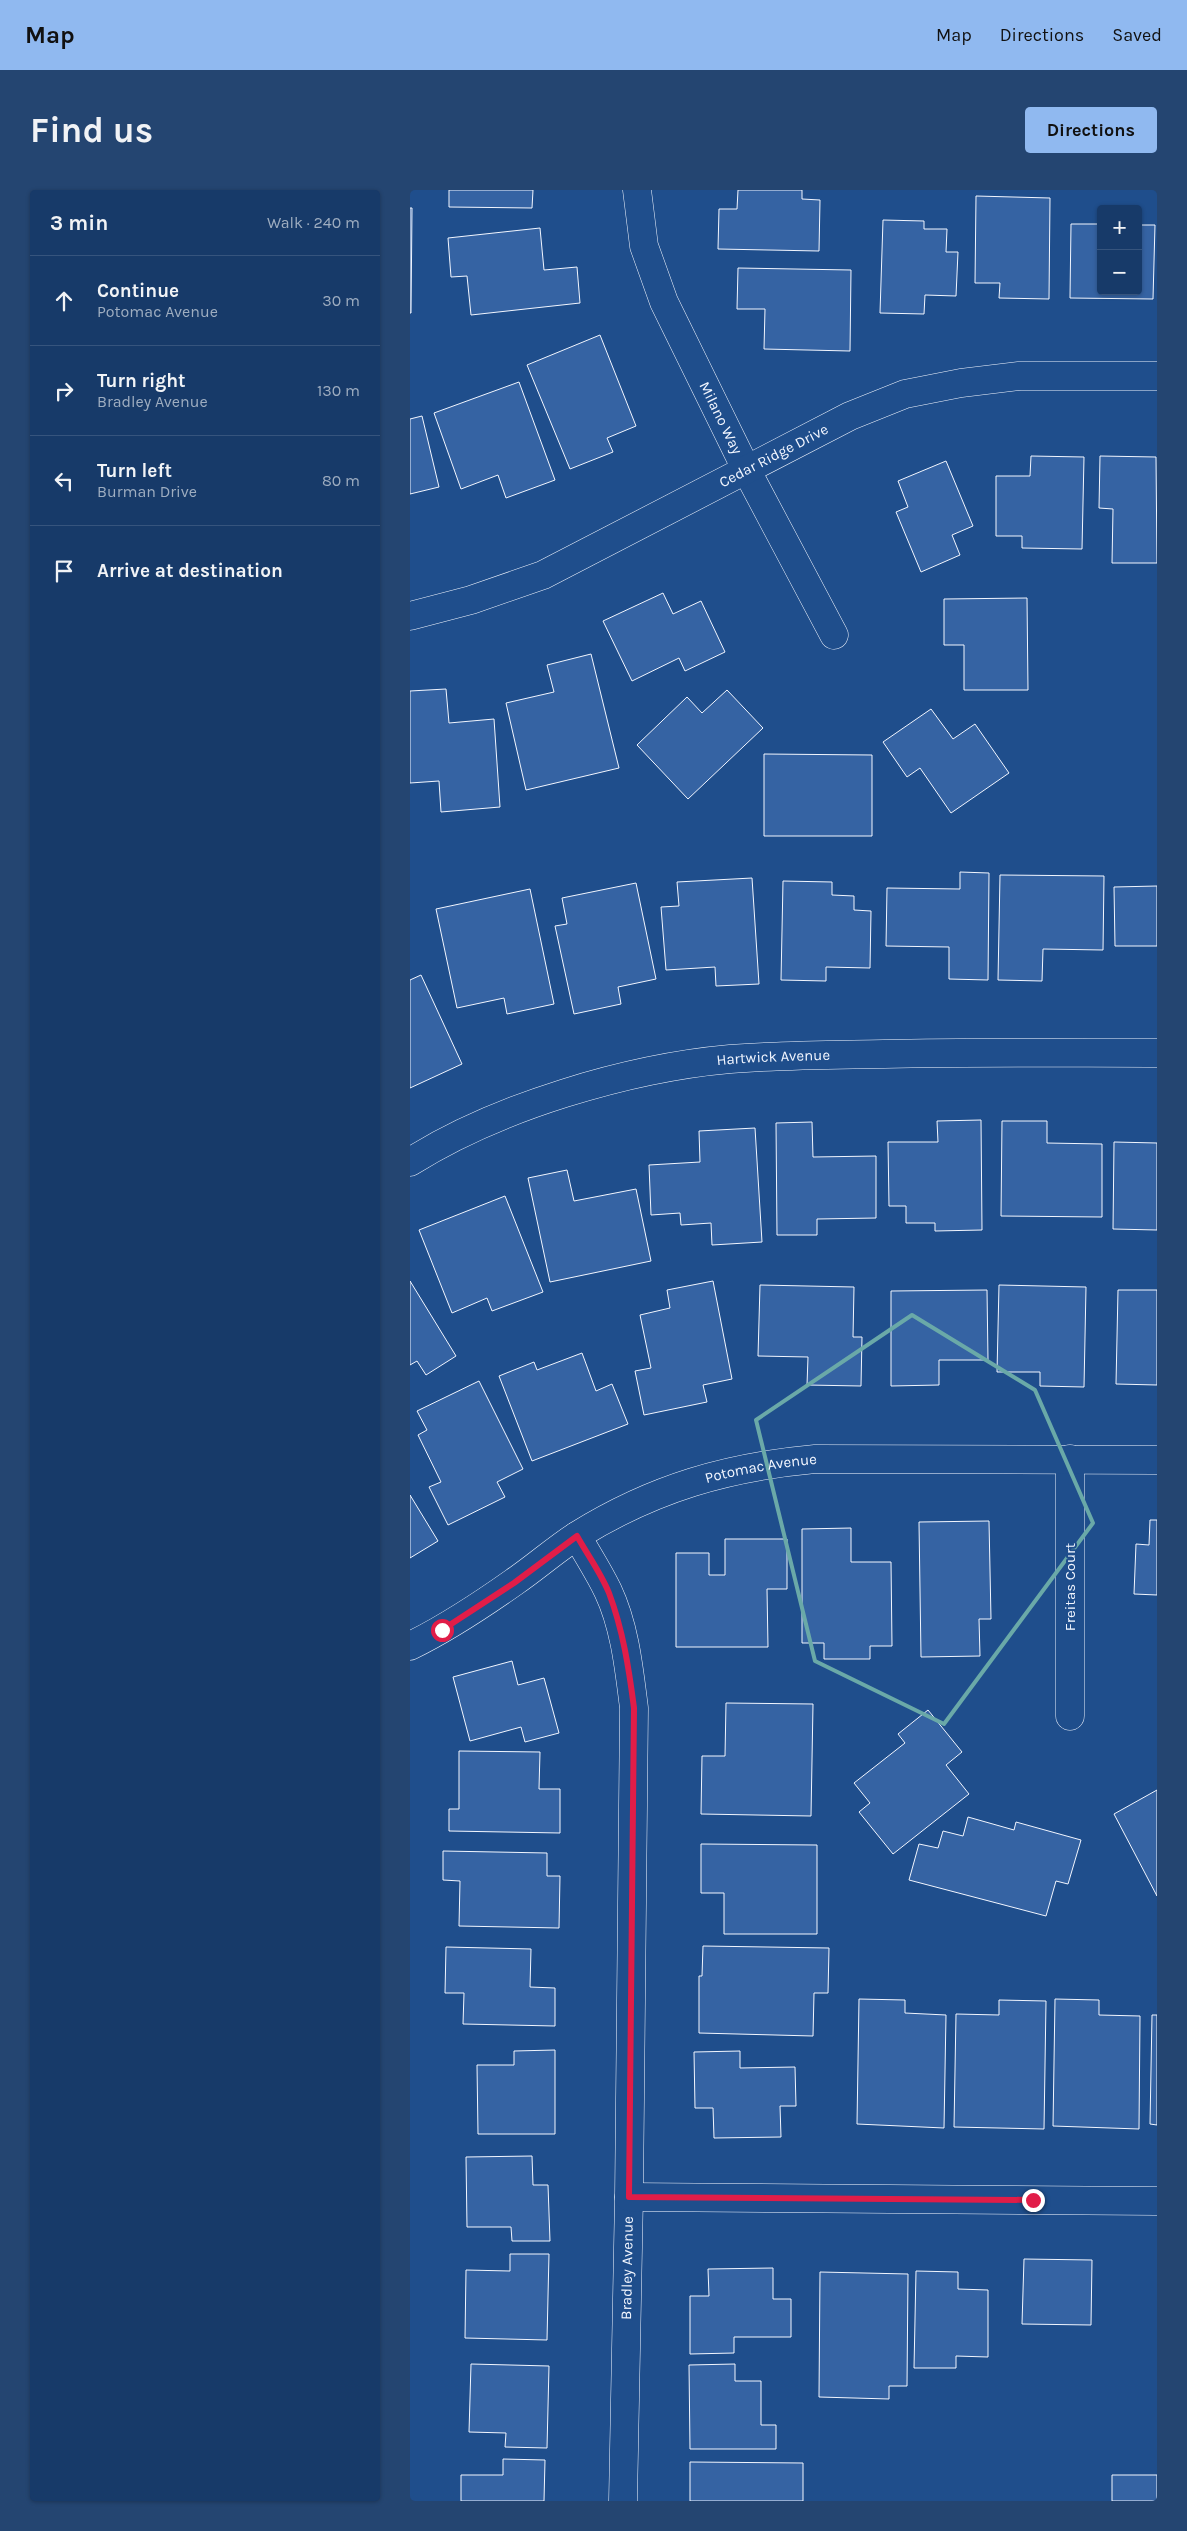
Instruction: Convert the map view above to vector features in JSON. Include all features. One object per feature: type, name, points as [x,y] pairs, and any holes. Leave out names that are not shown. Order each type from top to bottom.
[{"type":"street","name":"Milano Way","points":[[637,190],[644,246],[664,302],[746,471],[834,635]]},
{"type":"street","name":"Cedar Ridge Drive","points":[[410,616],[471,600],[543,575],[850,416],[905,394],[961,383],[1018,376],[1157,376]]},
{"type":"street","name":"Hartwick Avenue","points":[[410,1162],[431,1148],[486,1122],[537,1103],[600,1084],[674,1067],[729,1059],[794,1056],[1157,1053]]},
{"type":"street","name":"Potomac Avenue","points":[[410,1646],[442,1630],[514,1583],[577,1536],[626,1508],[664,1490],[729,1471],[769,1463],[815,1459],[1157,1460]]},
{"type":"street","name":"Freitas Court","points":[[1070,1459],[1070,1716]]},
{"type":"street","name":"Bradley Avenue","points":[[577,1536],[608,1592],[625,1652],[634,1708],[629,2197],[623,2501]]},
{"type":"street","points":[[629,2197],[1157,2201]]},
{"type":"highlighted area","points":[[912,1315],[1035,1390],[1093,1523],[944,1724],[815,1661],[756,1420]]},
{"type":"building","points":[[449,190],[533,190],[532,208],[449,207]]},
{"type":"building","points":[[738,190],[802,190],[802,199],[820,200],[819,251],[718,249],[719,209],[737,209]]},
{"type":"building","points":[[976,196],[1050,198],[1049,299],[999,298],[1000,283],[975,283]]},
{"type":"building","points":[[410,208],[412,208],[411,313],[410,313]]},
{"type":"building","points":[[883,220],[924,221],[924,229],[947,229],[946,252],[958,252],[956,296],[925,295],[924,314],[880,313]]},
{"type":"building","points":[[1071,224],[1097,224],[1097,295],[1142,295],[1142,225],[1155,225],[1153,299],[1070,298]]},
{"type":"building","points":[[540,228],[544,270],[577,267],[580,303],[471,315],[467,276],[451,277],[448,238]]},
{"type":"building","points":[[738,268],[851,270],[850,351],[764,349],[765,309],[737,309]]},
{"type":"building","points":[[600,335],[636,426],[607,438],[613,452],[570,469],[527,365]]},
{"type":"building","points":[[519,382],[555,480],[506,498],[498,475],[461,489],[434,413]]},
{"type":"building","points":[[422,416],[439,487],[410,494],[410,419]]},
{"type":"building","points":[[1031,456],[1084,457],[1082,549],[1022,548],[1022,536],[996,536],[996,476],[1030,476]]},
{"type":"building","points":[[1100,456],[1156,457],[1157,563],[1112,563],[1113,509],[1099,508]]},
{"type":"building","points":[[946,461],[973,526],[952,535],[960,555],[921,572],[896,512],[908,507],[898,481]]},
{"type":"building","points":[[663,593],[673,614],[701,601],[725,652],[685,671],[679,658],[632,681],[603,621]]},
{"type":"building","points":[[1027,598],[1028,690],[964,690],[964,645],[944,645],[944,599]]},
{"type":"building","points":[[591,654],[619,768],[526,790],[506,703],[554,692],[547,665]]},
{"type":"building","points":[[446,689],[449,723],[494,719],[500,807],[441,812],[439,781],[410,783],[410,691]]},
{"type":"building","points":[[727,690],[763,728],[688,799],[637,745],[687,697],[702,713]]},
{"type":"building","points":[[931,709],[953,739],[975,724],[1009,773],[951,813],[920,768],[907,777],[883,742]]},
{"type":"building","points":[[764,754],[872,755],[872,836],[764,836]]},
{"type":"building","points":[[960,872],[989,873],[988,980],[949,979],[949,947],[886,946],[887,888],[960,889]]},
{"type":"building","points":[[1000,875],[1104,876],[1103,950],[1043,949],[1042,981],[998,980]]},
{"type":"building","points":[[752,878],[759,984],[716,986],[715,967],[666,970],[661,907],[679,906],[677,882]]},
{"type":"building","points":[[783,881],[832,882],[832,895],[854,896],[854,910],[871,911],[870,968],[826,967],[826,981],[781,980]]},
{"type":"building","points":[[636,883],[656,979],[618,987],[621,1004],[574,1014],[555,926],[567,924],[562,898]]},
{"type":"building","points":[[1157,886],[1157,946],[1115,946],[1114,887]]},
{"type":"building","points":[[530,889],[554,1004],[507,1014],[504,998],[457,1008],[436,909]]},
{"type":"building","points":[[421,975],[462,1064],[410,1088],[410,980]]},
{"type":"building","points":[[981,1120],[982,1230],[935,1231],[935,1223],[906,1223],[906,1206],[889,1206],[888,1142],[938,1142],[937,1121]]},
{"type":"building","points":[[1002,1121],[1047,1121],[1047,1143],[1102,1144],[1102,1217],[1001,1216]]},
{"type":"building","points":[[812,1122],[813,1157],[876,1156],[876,1218],[817,1219],[817,1235],[777,1235],[776,1123]]},
{"type":"building","points":[[755,1128],[762,1242],[712,1245],[711,1223],[681,1225],[680,1213],[651,1215],[649,1165],[700,1162],[699,1131]]},
{"type":"building","points":[[1114,1142],[1157,1143],[1157,1230],[1113,1229]]},
{"type":"building","points":[[567,1170],[574,1201],[636,1189],[651,1261],[550,1282],[528,1178]]},
{"type":"building","points":[[505,1196],[543,1292],[492,1311],[487,1298],[452,1313],[419,1230]]},
{"type":"building","points":[[410,1281],[456,1356],[426,1375],[417,1361],[410,1365]]},
{"type":"building","points":[[713,1281],[732,1379],[703,1385],[707,1402],[644,1415],[635,1371],[651,1368],[640,1315],[670,1308],[667,1290]]},
{"type":"building","points":[[760,1285],[854,1287],[853,1337],[862,1337],[861,1386],[807,1385],[808,1357],[758,1356]]},
{"type":"building","points":[[999,1285],[1086,1287],[1084,1387],[1040,1386],[1040,1372],[997,1372]]},
{"type":"building","points":[[987,1290],[988,1360],[939,1360],[939,1385],[891,1386],[891,1291]]},
{"type":"building","points":[[1118,1290],[1157,1290],[1157,1385],[1116,1384]]},
{"type":"building","points":[[582,1353],[596,1391],[612,1384],[628,1424],[532,1461],[499,1376],[534,1362],[537,1370]]},
{"type":"building","points":[[479,1381],[523,1469],[497,1482],[505,1497],[448,1525],[429,1487],[441,1482],[418,1435],[427,1430],[417,1411]]},
{"type":"building","points":[[410,1495],[438,1541],[410,1558]]},
{"type":"building","points":[[1150,1520],[1157,1520],[1157,1595],[1134,1594],[1136,1544],[1149,1545]]},
{"type":"building","points":[[989,1521],[991,1619],[979,1619],[980,1656],[921,1657],[919,1522]]},
{"type":"building","points":[[851,1528],[851,1562],[891,1562],[892,1646],[870,1646],[870,1659],[824,1659],[824,1643],[802,1643],[802,1529]]},
{"type":"building","points":[[725,1539],[787,1539],[787,1589],[767,1589],[768,1647],[676,1647],[676,1553],[709,1553],[709,1575],[725,1575]]},
{"type":"building","points":[[512,1661],[518,1685],[544,1678],[559,1733],[525,1742],[521,1727],[470,1741],[453,1677]]},
{"type":"building","points":[[726,1703],[813,1704],[811,1816],[701,1814],[702,1756],[725,1756]]},
{"type":"building","points":[[928,1710],[962,1752],[946,1765],[969,1794],[893,1854],[859,1812],[870,1803],[854,1783],[905,1743],[898,1734]]},
{"type":"building","points":[[459,1751],[540,1752],[539,1789],[560,1789],[560,1833],[449,1831],[449,1809],[459,1809]]},
{"type":"building","points":[[1157,1790],[1157,1896],[1114,1814]]},
{"type":"building","points":[[968,1817],[1014,1830],[1016,1822],[1081,1840],[1068,1884],[1056,1881],[1046,1916],[909,1880],[919,1844],[938,1848],[943,1831],[963,1836]]},
{"type":"building","points":[[701,1844],[817,1845],[817,1934],[724,1934],[724,1893],[701,1893]]},
{"type":"building","points":[[443,1851],[547,1853],[547,1876],[560,1876],[559,1928],[459,1926],[460,1881],[443,1880]]},
{"type":"building","points":[[703,1946],[829,1948],[828,1993],[814,1993],[813,2036],[699,2033],[699,1976],[702,1976]]},
{"type":"building","points":[[446,1947],[531,1949],[530,1987],[555,1988],[555,2026],[463,2024],[464,1993],[445,1993]]},
{"type":"building","points":[[859,1999],[905,2000],[905,2013],[946,2015],[944,2128],[857,2124]]},
{"type":"building","points":[[1055,1999],[1099,2000],[1099,2015],[1140,2016],[1139,2129],[1053,2126]]},
{"type":"building","points":[[999,2000],[1046,2001],[1044,2129],[954,2127],[956,2014],[999,2015]]},
{"type":"building","points":[[1152,2015],[1157,2015],[1157,2125],[1150,2124]]},
{"type":"building","points":[[555,2050],[555,2134],[478,2134],[477,2065],[514,2065],[514,2051]]},
{"type":"building","points":[[740,2051],[740,2068],[795,2067],[796,2106],[780,2106],[781,2137],[714,2138],[713,2108],[695,2108],[694,2052]]},
{"type":"building","points":[[532,2156],[533,2185],[548,2185],[550,2241],[512,2241],[511,2227],[467,2227],[466,2157]]},
{"type":"building","points":[[510,2254],[549,2254],[547,2340],[465,2338],[466,2270],[510,2271]]},
{"type":"building","points":[[1024,2259],[1092,2260],[1091,2325],[1022,2324]]},
{"type":"building","points":[[773,2268],[773,2299],[791,2299],[791,2337],[734,2337],[734,2353],[690,2354],[690,2296],[709,2296],[708,2269]]},
{"type":"building","points":[[916,2271],[958,2272],[958,2289],[988,2290],[988,2357],[956,2356],[956,2368],[914,2368]]},
{"type":"building","points":[[820,2272],[908,2274],[907,2386],[889,2386],[889,2399],[819,2397]]},
{"type":"building","points":[[471,2364],[549,2366],[547,2448],[505,2447],[506,2433],[469,2432]]},
{"type":"building","points":[[735,2364],[735,2381],[761,2381],[761,2425],[776,2425],[776,2449],[690,2449],[689,2365]]},
{"type":"building","points":[[503,2459],[545,2460],[544,2501],[461,2501],[461,2475],[503,2475]]},
{"type":"building","points":[[690,2462],[803,2463],[803,2501],[690,2501]]},
{"type":"building","points":[[1112,2475],[1157,2475],[1157,2501],[1112,2501]]},
{"type":"route","points":[[442,1630],[514,1583],[577,1536],[608,1592],[620,1628],[629,1668],[634,1708],[629,2197],[1033,2200]]}]
